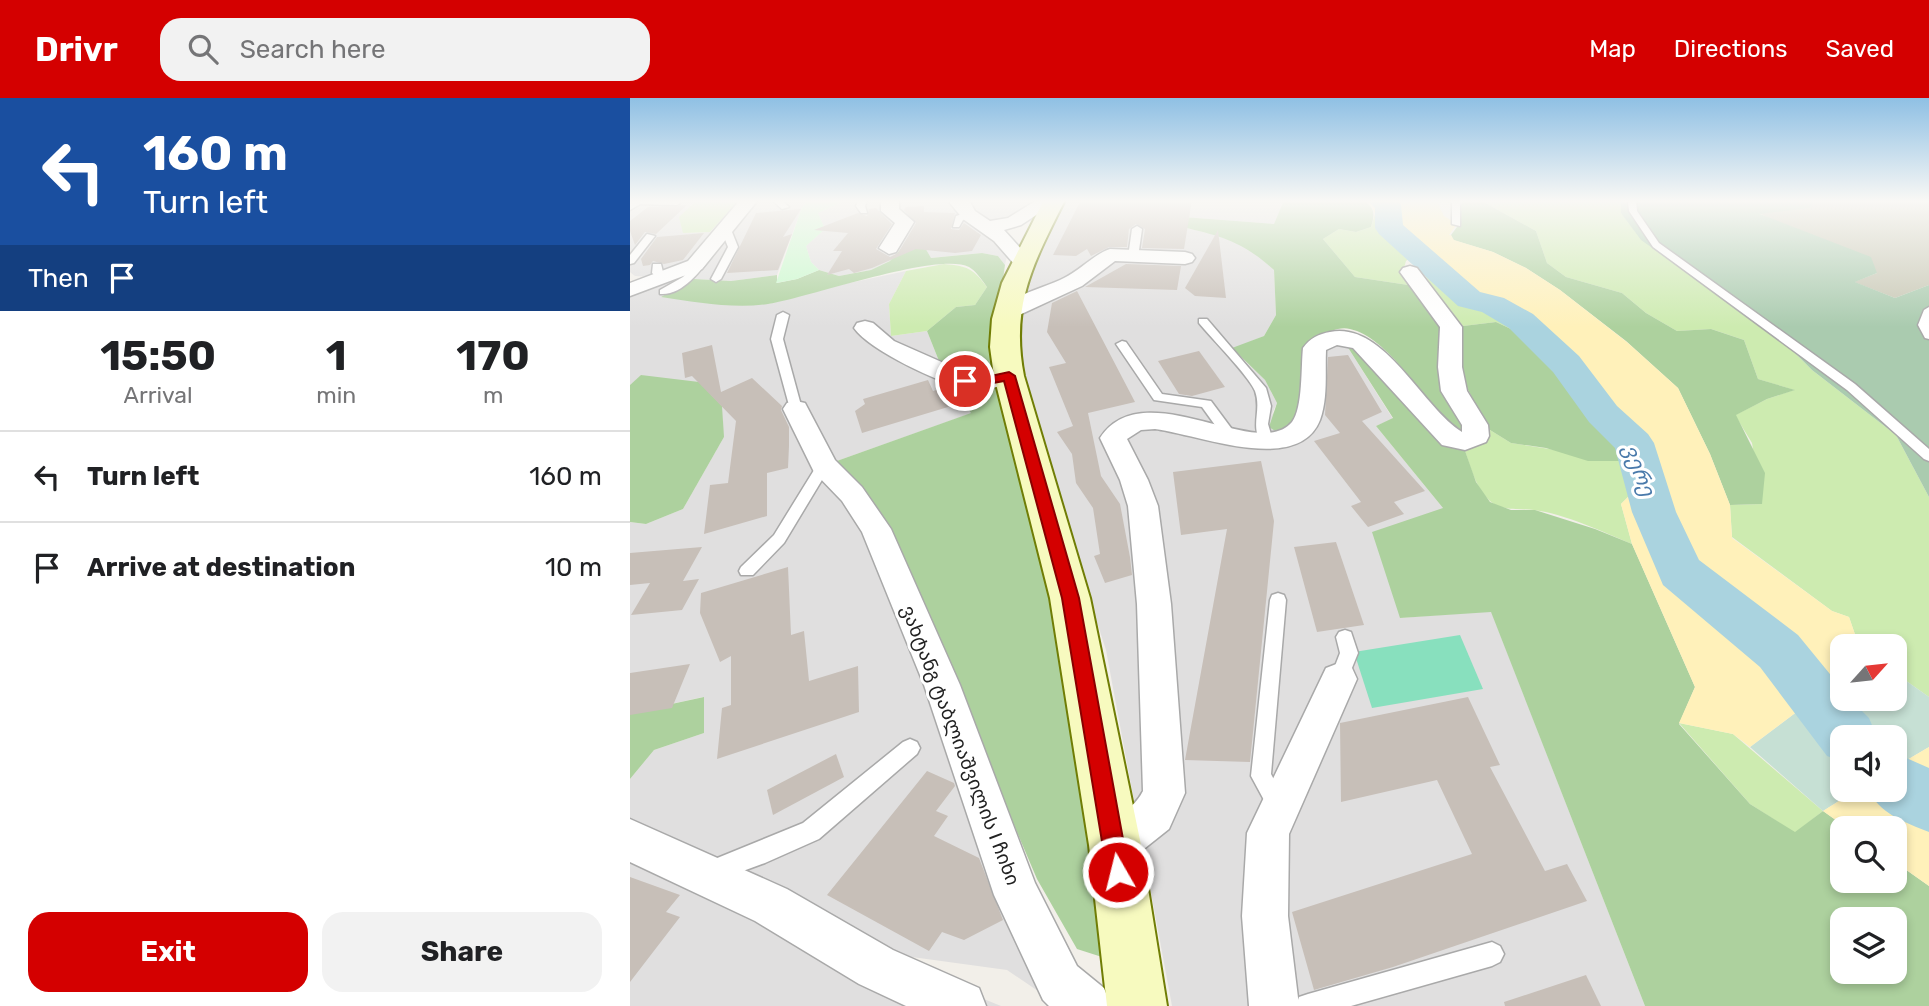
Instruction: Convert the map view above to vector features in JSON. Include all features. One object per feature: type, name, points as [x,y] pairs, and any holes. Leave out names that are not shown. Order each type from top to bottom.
[{"type":"main road","points":[[1032,242],[1007,312],[1004,340],[1009,376],[1070,598],[1115,845],[1137,1006]]},
{"type":"street","points":[[630,289],[695,265],[715,242]]},
{"type":"street","points":[[889,248],[892,242]]},
{"type":"street","points":[[1005,242],[1023,261]]},
{"type":"street","points":[[1007,312],[1023,302],[1070,284],[1110,255],[1185,258]]},
{"type":"street","points":[[1115,845],[1154,814],[1164,793],[1154,604],[1143,506],[1134,480],[1113,438],[1125,424],[1138,421],[1156,421],[1266,441],[1289,436],[1300,430],[1307,419],[1315,348],[1321,342],[1341,337],[1361,343],[1452,439],[1465,441],[1476,436],[1475,425],[1454,391],[1450,367],[1451,327],[1410,272]]},
{"type":"street","points":[[630,276],[637,280],[665,278]]},
{"type":"street","points":[[865,328],[886,346],[965,381],[977,383],[1009,376]]},
{"type":"street","name":"ვახტანგ ტაბლიაშვილის I ჩიხი","points":[[796,409],[824,464],[852,494],[876,528],[942,685],[1017,894],[1060,983],[1086,1006]]},
{"type":"street","points":[[1274,1006],[1265,916],[1268,833],[1339,680]]},
{"type":"street","points":[[630,840],[771,905],[876,967],[961,1006]]},
{"type":"lane","points":[[630,261],[645,242]]},
{"type":"lane","points":[[716,278],[733,247],[731,242]]},
{"type":"lane","points":[[1133,257],[1135,242]]},
{"type":"lane","points":[[1655,242],[1852,387],[1929,456]]},
{"type":"lane","points":[[1929,310],[1924,325],[1929,336]]},
{"type":"lane","points":[[783,314],[777,339],[796,409]]},
{"type":"lane","points":[[1203,321],[1260,388],[1265,405],[1261,424],[1266,441]]},
{"type":"lane","points":[[1122,344],[1158,397],[1206,404],[1230,436]]},
{"type":"lane","points":[[747,572],[779,539],[824,464]]},
{"type":"lane","points":[[1278,600],[1261,776],[1279,807]]},
{"type":"lane","points":[[1339,680],[1348,663],[1350,645],[1345,637]]},
{"type":"lane","points":[[705,874],[765,852],[811,831],[910,748]]},
{"type":"lane","points":[[1308,1006],[1492,954]]},
{"type":"shaded area","points":[[630,242],[704,242],[689,263],[654,277],[635,276],[630,272]]},
{"type":"shaded area","points":[[721,242],[789,242],[777,275],[731,281],[694,279],[707,265]]},
{"type":"shaded area","points":[[810,242],[890,242],[883,253],[892,253],[899,242],[907,242],[890,261],[871,270],[839,276],[819,270],[811,262],[806,246]]},
{"type":"shaded area","points":[[919,242],[1003,242],[1009,247],[1005,265],[998,256],[982,253],[930,258]]},
{"type":"shaded area","points":[[1039,242],[1235,242],[1252,250],[1274,270],[1276,315],[1264,336],[1232,349],[1265,380],[1277,403],[1271,416],[1323,346],[1331,343],[1347,346],[1393,419],[1376,426],[1443,508],[1400,618],[1491,611],[1645,1006],[1172,1006],[1106,650],[1016,372],[1019,320],[1029,258]]},
{"type":"shaded area","points":[[1817,242],[1929,242],[1929,285],[1895,298],[1854,282],[1877,273]]},
{"type":"shaded area","points":[[906,271],[889,304],[891,336],[927,331],[943,371],[972,413],[834,462],[871,531],[1051,985],[1038,991],[1007,970],[890,954],[791,891],[630,825],[630,779],[654,750],[704,733],[703,697],[630,713],[630,522],[646,524],[683,509],[724,437],[642,375],[630,385],[630,295],[653,289],[682,276],[694,279],[662,297],[739,305],[769,304]]},
{"type":"shaded area","points":[[1908,682],[1929,697],[1929,747],[1907,760],[1907,725],[1830,725],[1830,802],[1837,802],[1823,811],[1750,747],[1830,687],[1830,711],[1907,711]]},
{"type":"shaded area","points":[[630,852],[974,995],[1001,1006],[630,1006]]},
{"type":"green space","points":[[790,242],[810,242],[806,246],[811,262],[819,270],[797,279],[776,283]]},
{"type":"green space","points":[[907,242],[915,242],[924,246],[931,258],[982,253],[998,256],[1005,265],[995,336],[1062,630],[1112,909],[1102,957],[1077,949],[1037,879],[959,696],[834,462],[971,413],[943,371],[927,331],[956,307],[975,305],[987,287],[972,269],[953,264],[903,270],[768,304],[728,305],[661,297],[694,279],[731,281],[777,275],[777,283],[819,270],[839,276],[871,270],[890,261]]},
{"type":"green space","points":[[1234,242],[1326,242],[1355,277],[1415,286],[1446,328],[1473,429],[1460,435],[1448,427],[1391,356],[1364,334],[1346,328],[1319,336],[1300,420],[1277,432],[1269,427],[1277,403],[1265,380],[1232,348],[1264,336],[1276,315],[1274,270]]},
{"type":"green space","points":[[1326,242],[1397,242],[1412,255],[1404,268],[1415,286],[1355,277]]},
{"type":"green space","points":[[1461,242],[1540,242],[1547,263],[1566,277],[1622,293],[1646,313],[1677,331],[1711,329],[1744,340],[1758,379],[1795,390],[1767,399],[1736,415],[1765,473],[1762,504],[1730,505],[1710,454],[1678,388],[1626,341],[1560,290],[1526,268],[1493,252]]},
{"type":"green space","points":[[1540,242],[1654,242],[1683,269],[1781,339],[1812,370],[1896,435],[1929,497],[1929,697],[1908,682],[1908,634],[1855,634],[1849,617],[1832,611],[1732,537],[1730,505],[1762,504],[1752,443],[1735,415],[1767,399],[1794,390],[1758,379],[1744,340],[1711,329],[1677,331],[1646,313],[1622,293],[1566,277],[1547,263]]},
{"type":"green space","points":[[1644,242],[1833,242],[1871,257],[1877,273],[1855,282],[1895,298],[1929,285],[1929,497],[1896,435],[1812,370],[1781,339]]},
{"type":"green space","points":[[1423,262],[1465,303],[1504,316],[1537,341],[1496,322],[1463,326],[1431,285],[1418,264]]},
{"type":"green space","points":[[944,264],[969,269],[987,287],[975,305],[956,307],[927,331],[891,336],[889,304],[906,271]]},
{"type":"green space","points":[[1496,322],[1537,341],[1552,359],[1585,414],[1625,446],[1626,461],[1588,461],[1546,448],[1511,443],[1490,430],[1462,379],[1459,351],[1463,326]]},
{"type":"green space","points":[[1351,341],[1463,445],[1476,482],[1490,502],[1511,510],[1535,510],[1632,544],[1695,687],[1679,724],[1750,804],[1795,832],[1823,811],[1830,816],[1830,893],[1907,893],[1907,870],[1929,886],[1929,1006],[1645,1006],[1491,612],[1400,618],[1372,532],[1443,508],[1376,426],[1393,418],[1347,346]]},
{"type":"green space","points":[[641,375],[699,382],[722,406],[724,437],[683,509],[646,524],[630,522],[630,385]]},
{"type":"green space","points":[[1490,430],[1511,443],[1626,461],[1625,446],[1640,485],[1621,504],[1632,544],[1558,515],[1504,508],[1493,503],[1476,481],[1463,445],[1480,444]]},
{"type":"green space","points":[[1460,635],[1483,689],[1372,708],[1354,652]]},
{"type":"green space","points":[[704,697],[704,733],[654,750],[630,779],[630,713]]},
{"type":"green space","points":[[1679,723],[1733,734],[1823,811],[1795,833],[1750,804]]},
{"type":"sand","points":[[1399,242],[1462,242],[1493,252],[1526,268],[1560,290],[1628,343],[1678,388],[1710,454],[1730,505],[1732,538],[1832,611],[1849,617],[1855,634],[1830,634],[1830,687],[1750,747],[1733,734],[1679,723],[1695,687],[1632,544],[1621,504],[1640,485],[1625,446],[1585,414],[1552,359],[1537,341],[1504,316],[1465,303]]},
{"type":"sand","points":[[1929,747],[1929,886],[1907,870],[1907,816],[1830,816],[1823,811],[1837,802],[1907,802],[1907,760]]},
{"type":"building","points":[[653,242],[697,242],[683,260],[664,264],[653,261],[650,265],[643,266],[641,259]]},
{"type":"building","points":[[742,242],[789,242],[778,270],[727,273]]},
{"type":"building","points":[[840,242],[880,242],[876,249],[890,257],[898,253],[904,242],[977,242],[972,251],[955,253],[916,249],[872,268],[854,273],[849,269],[827,275],[842,251],[833,251]]},
{"type":"building","points":[[1059,242],[1128,242],[1127,247],[1109,247],[1091,256],[1087,249],[1076,256],[1053,255]]},
{"type":"building","points":[[1143,242],[1185,242],[1184,249],[1142,248]]},
{"type":"building","points":[[1211,242],[1219,242],[1226,298],[1195,296],[1185,288]]},
{"type":"building","points":[[1126,264],[1181,266],[1177,290],[1085,287]]},
{"type":"building","points":[[1077,291],[1135,402],[1088,413],[1101,476],[1120,504],[1132,575],[1105,583],[1094,556],[1100,554],[1093,508],[1076,483],[1072,454],[1057,432],[1073,426],[1049,367],[1066,363],[1047,332],[1052,303]]},
{"type":"building","points":[[712,345],[721,392],[752,378],[782,406],[781,410],[789,427],[789,446],[788,468],[767,473],[767,516],[704,534],[710,485],[728,483],[736,421],[692,376],[685,378],[682,353]]},
{"type":"building","points":[[1199,351],[1225,387],[1192,396],[1179,394],[1158,361]]},
{"type":"building","points":[[1348,355],[1382,412],[1362,421],[1425,491],[1394,502],[1404,514],[1368,527],[1351,506],[1361,502],[1314,441],[1340,433],[1325,415],[1328,357]]},
{"type":"building","points":[[928,380],[933,391],[949,386],[975,393],[990,391],[991,394],[862,433],[855,411],[865,404],[863,399]]},
{"type":"building","points":[[1261,461],[1274,521],[1250,762],[1185,760],[1227,529],[1181,535],[1173,472]]},
{"type":"building","points":[[1336,542],[1364,625],[1317,632],[1294,547]]},
{"type":"building","points":[[702,547],[683,581],[699,579],[682,610],[631,615],[650,583],[630,585],[630,553]]},
{"type":"building","points":[[788,567],[791,635],[804,631],[809,681],[858,666],[859,712],[717,759],[722,708],[731,705],[731,656],[720,662],[700,613],[701,593]]},
{"type":"building","points":[[690,664],[672,708],[630,715],[630,673]]},
{"type":"building","points":[[1468,697],[1500,765],[1490,767],[1545,871],[1567,864],[1587,901],[1393,967],[1314,990],[1292,912],[1472,854],[1437,780],[1341,802],[1340,723]]},
{"type":"building","points":[[836,754],[844,777],[773,815],[767,790]]},
{"type":"building","points":[[927,771],[954,783],[955,786],[936,811],[948,816],[934,836],[979,858],[1003,920],[964,940],[942,932],[929,951],[827,895]]},
{"type":"building","points":[[630,877],[680,895],[666,912],[680,917],[630,982]]},
{"type":"building","points":[[1586,975],[1601,1006],[1505,1006],[1504,1002]]},
{"type":"waterway","name":"ვერე","points":[[1405,242],[1469,299],[1493,305],[1521,321],[1566,364],[1603,414],[1634,443],[1654,512],[1680,572],[1779,651],[1837,725]]},
{"type":"waterway","name":"ვერე","points":[[1907,789],[1929,802]]},
{"type":"route","points":[[965,381],[977,383],[1009,376],[1070,598],[1099,749],[1118,872]]}]
